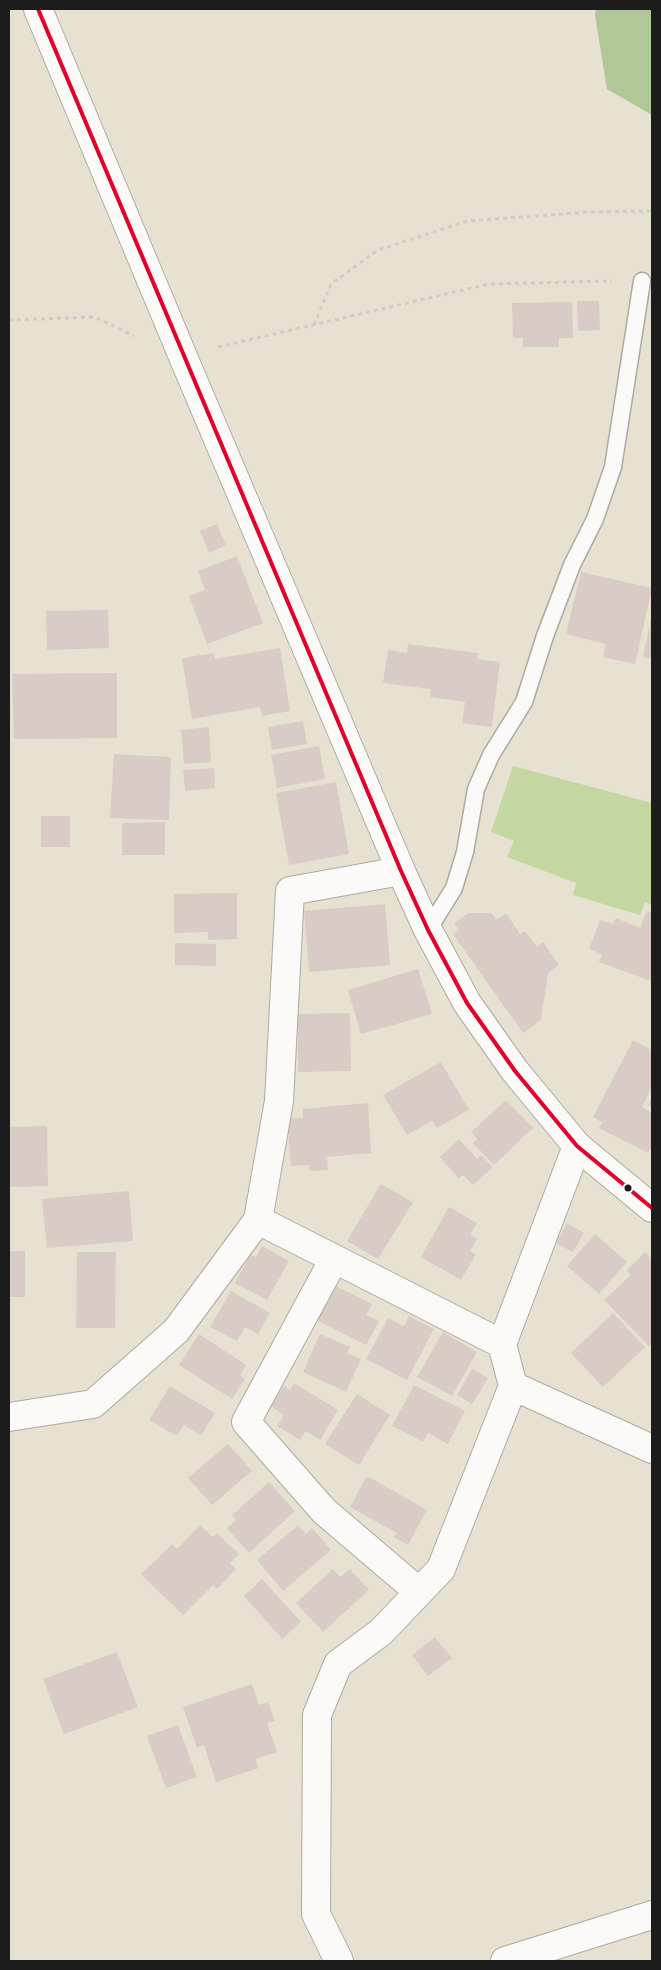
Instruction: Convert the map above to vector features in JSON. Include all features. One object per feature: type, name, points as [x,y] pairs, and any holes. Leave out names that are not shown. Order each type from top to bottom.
[{"type":"street","points":[[38,9],[184,359],[401,871],[428,930],[467,1004],[515,1071],[577,1146],[652,1208]]},
{"type":"street","points":[[9,1417],[93,1404],[176,1332],[258,1220],[279,1101],[290,891],[401,871]]},
{"type":"street","points":[[339,1961],[316,1914],[317,1715],[338,1664],[380,1632],[441,1569],[513,1386],[502,1344],[577,1146]]},
{"type":"street","points":[[258,1220],[502,1344]]},
{"type":"street","points":[[334,1259],[246,1422],[324,1511],[419,1592]]},
{"type":"street","points":[[513,1386],[652,1449]]},
{"type":"street","points":[[505,1961],[652,1915]]},
{"type":"lane","points":[[428,930],[454,888],[464,852],[476,789],[491,755],[524,702],[545,636],[572,565],[595,519],[613,467],[642,281]]},
{"type":"path","points":[[314,326],[331,284],[378,250],[468,221],[588,212],[652,211]]},
{"type":"path","points":[[9,320],[95,317],[184,359],[208,350],[489,284],[642,281]]},
{"type":"green space","points":[[596,9],[652,9],[652,115],[607,89],[595,15]]},
{"type":"green space","points":[[513,766],[652,803],[652,905],[645,902],[640,915],[573,895],[576,883],[507,857],[514,841],[491,832]]},
{"type":"building","points":[[577,301],[599,301],[600,330],[578,331]]},
{"type":"building","points":[[572,302],[573,338],[559,338],[559,347],[523,347],[523,338],[513,338],[512,303]]},
{"type":"building","points":[[217,524],[226,545],[209,553],[200,531]]},
{"type":"building","points":[[237,556],[263,623],[207,644],[189,596],[205,590],[198,571]]},
{"type":"building","points":[[581,572],[652,588],[635,664],[603,657],[606,644],[566,634]]},
{"type":"building","points":[[108,610],[109,648],[47,650],[46,611]]},
{"type":"building","points":[[652,619],[652,659],[643,657]]},
{"type":"building","points":[[408,644],[478,653],[477,659],[500,662],[492,727],[462,723],[465,702],[430,697],[431,689],[383,683],[388,650],[407,653]]},
{"type":"building","points":[[280,648],[290,711],[262,716],[260,707],[192,719],[182,658],[214,653],[215,659]]},
{"type":"building","points":[[117,673],[117,738],[14,739],[12,674]]},
{"type":"building","points":[[303,721],[307,744],[272,750],[268,727]]},
{"type":"building","points":[[209,727],[211,762],[184,764],[181,730]]},
{"type":"building","points":[[319,746],[325,779],[277,788],[271,755]]},
{"type":"building","points":[[114,754],[171,757],[169,820],[110,818]]},
{"type":"building","points":[[214,768],[215,788],[185,791],[183,770]]},
{"type":"building","points":[[336,782],[349,854],[289,865],[276,793]]},
{"type":"building","points":[[41,816],[70,816],[70,847],[41,847]]},
{"type":"building","points":[[165,822],[165,855],[122,855],[122,823]]},
{"type":"building","points":[[237,893],[237,939],[208,940],[208,932],[174,933],[174,894]]},
{"type":"building","points":[[385,904],[390,965],[309,972],[304,911]]},
{"type":"building","points":[[647,911],[652,912],[651,981],[599,962],[602,954],[589,949],[600,920],[613,924],[616,918],[640,928]]},
{"type":"building","points":[[469,913],[491,913],[496,920],[506,913],[520,934],[525,931],[537,947],[543,942],[559,965],[548,973],[541,1020],[523,1033],[453,934],[459,930],[454,923]]},
{"type":"building","points":[[175,943],[216,944],[216,966],[175,965]]},
{"type":"building","points":[[418,969],[432,1014],[361,1034],[348,990]]},
{"type":"building","points":[[350,1013],[351,1071],[298,1072],[298,1014]]},
{"type":"building","points":[[633,1040],[652,1050],[652,1087],[642,1107],[652,1113],[652,1146],[648,1153],[599,1128],[602,1122],[593,1117]]},
{"type":"building","points":[[441,1062],[469,1110],[437,1128],[432,1121],[407,1135],[383,1095]]},
{"type":"building","points":[[652,1096],[652,1107],[648,1105]]},
{"type":"building","points":[[506,1100],[533,1128],[494,1165],[473,1143],[477,1139],[471,1132]]},
{"type":"building","points":[[368,1103],[371,1153],[327,1157],[328,1170],[309,1171],[309,1165],[291,1166],[287,1119],[303,1118],[303,1109]]},
{"type":"building","points":[[47,1126],[48,1186],[9,1187],[9,1127]]},
{"type":"building","points":[[459,1139],[477,1159],[481,1155],[493,1167],[473,1185],[463,1175],[459,1179],[440,1157]]},
{"type":"building","points":[[381,1184],[413,1202],[378,1259],[347,1241]]},
{"type":"building","points":[[129,1191],[133,1241],[47,1248],[42,1199]]},
{"type":"building","points":[[449,1207],[477,1223],[470,1234],[477,1239],[470,1251],[476,1254],[461,1280],[421,1257]]},
{"type":"building","points":[[567,1223],[584,1233],[573,1252],[556,1243]]},
{"type":"building","points":[[595,1234],[627,1262],[599,1294],[567,1266]]},
{"type":"building","points":[[262,1246],[289,1261],[267,1300],[235,1283],[250,1255],[256,1257]]},
{"type":"building","points":[[9,1251],[25,1251],[25,1297],[9,1297]]},
{"type":"building","points":[[77,1252],[116,1252],[115,1328],[76,1328]]},
{"type":"building","points":[[645,1252],[652,1259],[652,1343],[649,1346],[604,1300],[631,1275],[627,1270]]},
{"type":"building","points":[[331,1284],[372,1304],[366,1315],[379,1321],[366,1345],[313,1318]]},
{"type":"building","points":[[231,1291],[270,1313],[258,1334],[245,1327],[237,1341],[210,1327]]},
{"type":"building","points":[[613,1313],[645,1347],[603,1387],[571,1353]]},
{"type":"building","points":[[409,1316],[434,1329],[407,1380],[366,1359],[388,1318],[404,1326]]},
{"type":"building","points":[[443,1332],[477,1352],[452,1396],[417,1377]]},
{"type":"building","points":[[199,1334],[246,1365],[240,1375],[245,1379],[232,1399],[179,1365]]},
{"type":"building","points":[[320,1334],[350,1347],[347,1353],[361,1359],[346,1392],[303,1372]]},
{"type":"building","points":[[472,1369],[488,1378],[472,1404],[457,1395]]},
{"type":"building","points":[[294,1383],[338,1410],[320,1440],[306,1431],[300,1440],[277,1426],[284,1415],[271,1406],[284,1386],[290,1390]]},
{"type":"building","points":[[414,1385],[465,1411],[448,1444],[428,1433],[423,1442],[392,1426]]},
{"type":"building","points":[[170,1386],[215,1413],[201,1436],[184,1425],[177,1436],[149,1420]]},
{"type":"building","points":[[357,1394],[390,1415],[359,1465],[325,1444]]},
{"type":"building","points":[[228,1444],[252,1471],[212,1505],[188,1478]]},
{"type":"building","points":[[367,1476],[427,1510],[408,1545],[394,1537],[397,1533],[350,1507]]},
{"type":"building","points":[[269,1482],[295,1511],[249,1553],[227,1528],[236,1520],[232,1515]]},
{"type":"building","points":[[200,1525],[213,1537],[217,1533],[239,1554],[230,1563],[236,1569],[217,1589],[213,1585],[183,1615],[141,1574],[172,1544],[177,1549]]},
{"type":"building","points":[[298,1525],[306,1534],[312,1528],[331,1550],[283,1591],[257,1560]]},
{"type":"building","points":[[333,1569],[340,1577],[350,1569],[369,1590],[323,1632],[296,1603]]},
{"type":"building","points":[[262,1579],[301,1622],[282,1639],[244,1596]]},
{"type":"building","points":[[435,1637],[452,1658],[428,1676],[412,1655]]},
{"type":"building","points":[[117,1652],[138,1707],[64,1734],[43,1679]]},
{"type":"building","points":[[252,1684],[259,1705],[268,1702],[275,1721],[267,1723],[277,1752],[255,1759],[259,1768],[216,1782],[204,1745],[197,1748],[183,1707]]},
{"type":"building","points":[[178,1725],[197,1777],[166,1788],[147,1736]]},
{"type":"transit line","points":[[38,9],[401,871],[428,930],[467,1003],[515,1071],[577,1146],[652,1208]]}]
